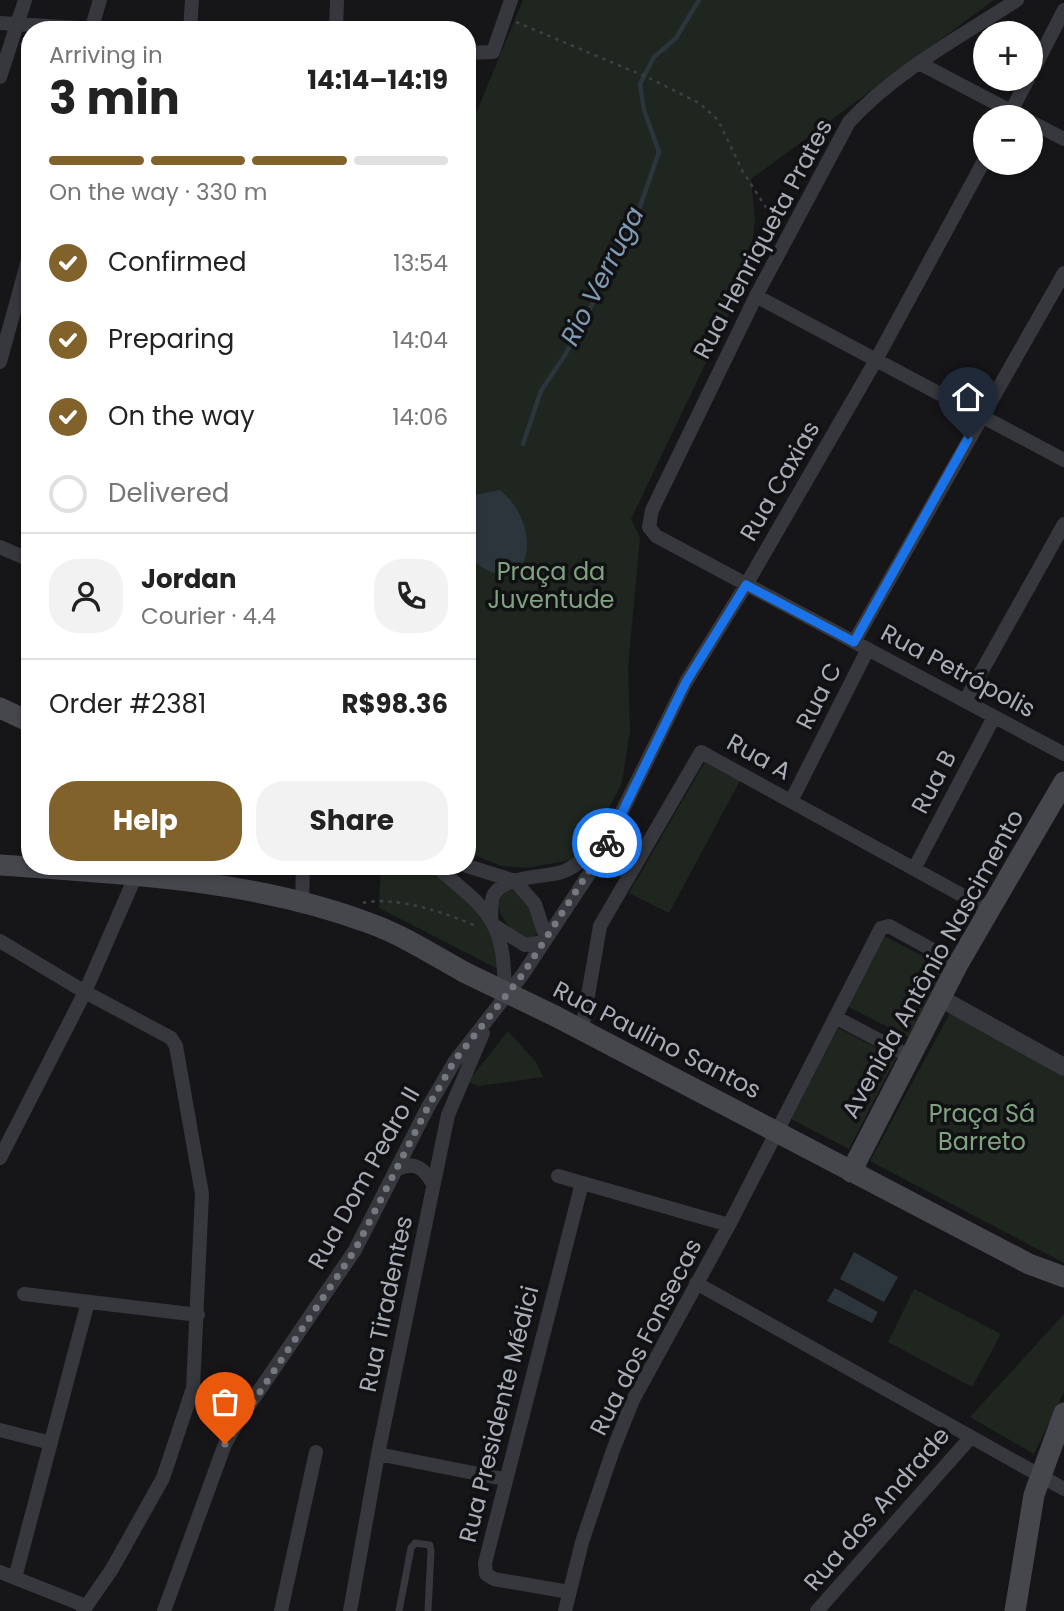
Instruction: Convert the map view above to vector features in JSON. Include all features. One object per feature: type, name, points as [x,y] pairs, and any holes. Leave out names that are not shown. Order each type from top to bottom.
[{"type":"main road","points":[[0,708],[21,718]]},
{"type":"main road","name":"Avenida Antônio Nascimento","points":[[851,1172],[958,964],[1064,782]]},
{"type":"main road","name":"Rua Paulino Santos","points":[[0,865],[21,866]]},
{"type":"main road","name":"Rua Paulino Santos","points":[[154,875],[302,901],[391,932],[1029,1264],[1064,1277]]},
{"type":"main road","points":[[175,875],[181,880]]},
{"type":"main road","name":"Rua Paulino Santos","points":[[1029,1264],[1064,1289]]},
{"type":"main road","points":[[1015,1611],[1039,1476],[1064,1413]]},
{"type":"street","points":[[0,77],[25,0]]},
{"type":"street","points":[[94,21],[100,0]]},
{"type":"street","points":[[191,21],[192,0]]},
{"type":"street","points":[[336,21],[337,0]]},
{"type":"street","points":[[476,53],[491,54],[512,0]]},
{"type":"street","name":"Rua Henriqueta Prates","points":[[649,527],[652,510],[756,296],[849,122],[860,109],[919,63],[1017,0]]},
{"type":"street","points":[[1043,51],[1064,10]]},
{"type":"street","points":[[0,23],[19,24]]},
{"type":"street","points":[[919,63],[996,105]]},
{"type":"street","points":[[1043,128],[1064,139]]},
{"type":"street","name":"Rua Caxias","points":[[545,940],[597,862],[686,682],[746,585],[876,360],[976,175]]},
{"type":"street","points":[[854,642],[1064,273]]},
{"type":"street","points":[[0,362],[21,285]]},
{"type":"street","points":[[756,296],[1064,460]]},
{"type":"street","points":[[13,314],[21,314]]},
{"type":"street","points":[[965,701],[1064,524]]},
{"type":"street","name":"Rua Petrópolis","points":[[649,527],[656,536],[1064,754]]},
{"type":"street","points":[[0,547],[21,556]]},
{"type":"street","name":"Rua C","points":[[791,801],[868,649]]},
{"type":"street","name":"Rua B","points":[[914,869],[994,717]]},
{"type":"street","name":"Rua A","points":[[582,1030],[600,926],[700,752],[989,910]]},
{"type":"street","points":[[505,998],[494,928],[495,894],[515,881],[562,872],[574,866],[615,826]]},
{"type":"street","points":[[446,875],[472,898],[494,928],[525,945],[545,940],[534,904],[515,881],[476,869]]},
{"type":"street","points":[[0,1158],[85,992],[125,875]]},
{"type":"street","points":[[302,901],[303,875]]},
{"type":"street","points":[[775,1131],[884,925],[958,964]]},
{"type":"street","name":"Rua Dom Pedro II","points":[[164,1611],[225,1444],[355,1250],[455,1060],[505,998],[545,940]]},
{"type":"street","points":[[0,941],[85,992],[166,1034],[176,1046],[202,1194],[193,1388],[163,1478],[112,1569],[84,1609],[0,1572]]},
{"type":"street","points":[[940,998],[1064,1067]]},
{"type":"street","name":"Rua Tiradentes","points":[[350,1611],[378,1454],[448,1115],[492,1013]]},
{"type":"street","points":[[835,1017],[909,1056]]},
{"type":"street","name":"Rua dos Fonsecas","points":[[565,1611],[582,1542],[612,1450],[633,1400],[729,1224],[775,1131]]},
{"type":"street","points":[[396,1170],[404,1165],[415,1165],[424,1170],[433,1184]]},
{"type":"street","points":[[558,1176],[729,1224]]},
{"type":"street","name":"Rua Presidente Médici","points":[[569,1592],[494,1579],[486,1574],[485,1563],[504,1479],[582,1183]]},
{"type":"street","points":[[696,1283],[1064,1489]]},
{"type":"street","points":[[24,1294],[198,1315]]},
{"type":"street","points":[[15,1578],[88,1302]]},
{"type":"street","points":[[0,1430],[51,1443]]},
{"type":"street","name":"Rua dos Andrade","points":[[817,1611],[971,1437]]},
{"type":"street","points":[[281,1611],[316,1452]]},
{"type":"street","points":[[378,1454],[504,1479]]},
{"type":"lane","points":[[399,1611],[411,1548],[415,1543],[423,1542],[430,1545],[431,1550],[428,1611]]},
{"type":"path","points":[[510,19],[666,86],[699,103],[718,120],[743,173],[773,218]]},
{"type":"path","points":[[335,911],[380,900],[449,913],[494,928]]},
{"type":"green space","name":"Praça da Juventude","points":[[523,0],[994,0],[751,179],[755,221],[748,275],[631,519],[640,538],[628,667],[630,730],[622,783],[590,845],[572,860],[526,868],[501,866],[476,856],[476,113]]},
{"type":"green space","points":[[706,760],[742,777],[669,913],[629,893]]},
{"type":"green space","points":[[381,875],[441,875],[472,902],[494,936],[498,969],[379,908]]},
{"type":"green space","points":[[518,886],[530,899],[541,932],[529,938],[520,937],[511,929],[498,907],[500,891]]},
{"type":"green space","name":"Praça Sá Barreto","points":[[884,936],[946,968],[909,1038],[847,1006]]},
{"type":"green space","name":"Praça Sá Barreto","points":[[950,1013],[1064,1076],[1064,1263],[870,1161]]},
{"type":"green space","name":"Praça Sá Barreto","points":[[838,1028],[896,1058],[849,1149],[791,1119]]},
{"type":"green space","points":[[508,1031],[536,1062],[543,1077],[479,1086],[468,1082]]},
{"type":"green space","points":[[914,1289],[1001,1334],[972,1387],[888,1342]]},
{"type":"green space","points":[[1064,1314],[1064,1392],[1034,1454],[970,1417]]},
{"type":"shaded area","points":[[500,490],[515,506],[524,524],[527,543],[525,559],[517,570],[505,575],[488,571],[476,562],[476,495]]},
{"type":"shaded area","points":[[854,1252],[898,1277],[884,1302],[840,1279]]},
{"type":"shaded area","points":[[835,1288],[878,1312],[872,1323],[827,1301]]},
{"type":"waterway","name":"Rio Verruga","points":[[523,444],[541,391],[565,355],[631,232],[659,152],[644,110],[640,84],[654,57],[676,38],[699,0]]},
{"type":"way so far","points":[[225,1444],[355,1250],[455,1060],[523,974],[607,843]]},
{"type":"route","points":[[607,843],[686,682],[746,585],[854,642],[968,439]]}]
